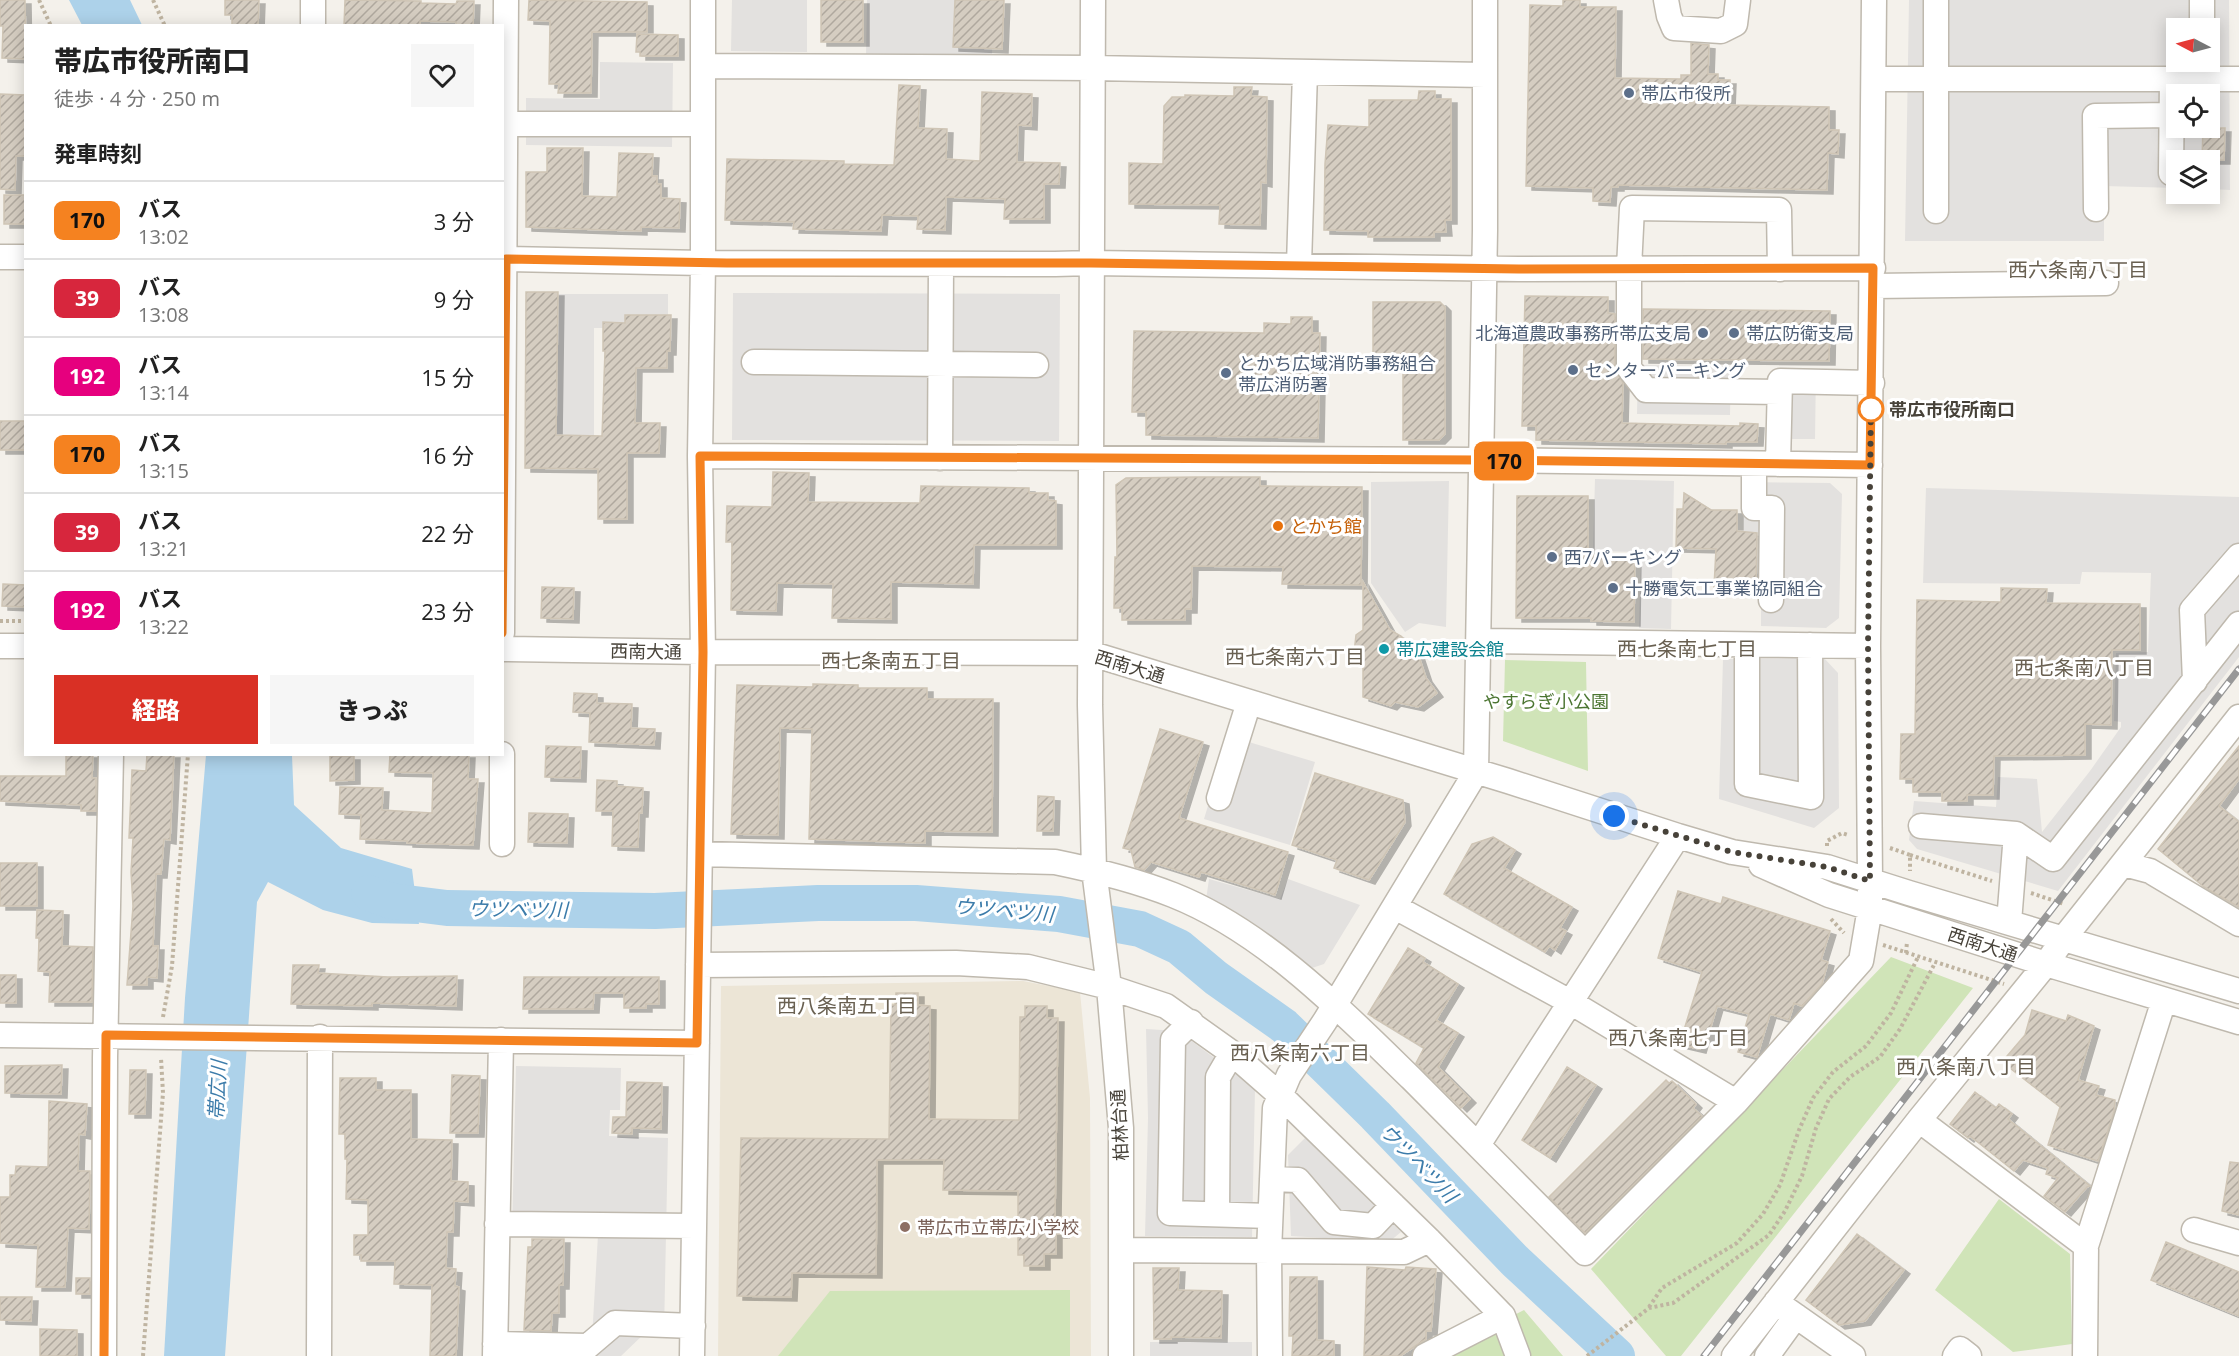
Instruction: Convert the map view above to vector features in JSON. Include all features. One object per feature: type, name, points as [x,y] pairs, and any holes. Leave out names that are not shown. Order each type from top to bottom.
[{"type":"street","points":[[313,0],[313,24]]},
{"type":"street","points":[[506,0],[504,259],[703,263],[1091,263],[1780,268],[1873,277],[2106,284]]},
{"type":"street","points":[[692,1356],[703,652],[700,456],[703,0]]},
{"type":"street","name":"柏林台通","points":[[1093,0],[1092,459],[1089,653],[1094,870],[1121,1128],[1120,1356]]},
{"type":"street","points":[[1270,1356],[1269,1252],[1275,1108],[1285,1085],[1476,772],[1485,267],[1485,0]]},
{"type":"street","points":[[1666,0],[1674,28],[1721,31],[1735,24],[1738,0]]},
{"type":"street","points":[[700,854],[1055,861],[1094,870],[1173,895],[1217,917],[1251,938],[1478,1145],[1585,1253],[1736,1102],[1861,961],[1870,908],[1868,646],[1874,0]]},
{"type":"street","points":[[1936,0],[1936,211]]},
{"type":"street","points":[[2202,0],[2202,18]]},
{"type":"street","points":[[703,66],[1092,68],[1485,75]]},
{"type":"street","points":[[1299,265],[1305,72]]},
{"type":"street","points":[[1874,79],[2172,79],[2195,72]]},
{"type":"street","points":[[2210,72],[2239,79]]},
{"type":"street","points":[[2172,79],[2172,84]]},
{"type":"street","points":[[2096,209],[2095,116],[2166,115]]},
{"type":"street","points":[[506,123],[702,124]]},
{"type":"street","points":[[1779,392],[1646,390],[1629,368],[1629,268],[1632,208],[1779,210],[1780,268]]},
{"type":"street","points":[[0,257],[24,257]]},
{"type":"street","points":[[940,458],[941,264]]},
{"type":"street","points":[[754,362],[1036,364]]},
{"type":"street","points":[[1778,464],[1780,381],[1872,382]]},
{"type":"street","points":[[700,456],[1481,460],[1870,465]]},
{"type":"street","points":[[1754,464],[1754,508],[1772,508],[1772,600]]},
{"type":"street","points":[[2195,681],[2192,610],[2239,556]]},
{"type":"street","points":[[1921,826],[2016,834],[2053,859],[2239,624]]},
{"type":"street","points":[[1479,641],[1868,646]]},
{"type":"street","points":[[1747,645],[1747,784],[1811,797],[1810,645]]},
{"type":"street","points":[[0,646],[24,646]]},
{"type":"street","name":"西南大通","points":[[504,649],[1089,653],[1732,852],[1829,895],[2239,1022]]},
{"type":"street","points":[[1219,798],[1249,702]]},
{"type":"street","points":[[1734,1356],[2239,717]]},
{"type":"street","points":[[104,1356],[111,756]]},
{"type":"street","points":[[502,756],[502,844]]},
{"type":"street","points":[[2009,922],[2016,834]]},
{"type":"street","points":[[1478,1145],[1678,836]]},
{"type":"street","name":"西南大通","points":[[1732,852],[1827,867],[2238,988]]},
{"type":"street","points":[[2124,864],[2150,871],[2239,924]]},
{"type":"street","points":[[1395,907],[1572,1003],[1736,1102]]},
{"type":"street","points":[[698,954],[1028,967],[1107,977],[1166,1006],[1233,1053],[1285,1085],[1393,1205],[1503,1316],[1518,1356]]},
{"type":"street","points":[[2085,1356],[2086,1246],[2164,1000]]},
{"type":"street","points":[[1191,1022],[1173,1040],[1170,1213],[1270,1216]]},
{"type":"street","points":[[0,1035],[697,1043]]},
{"type":"street","points":[[319,1356],[320,1037]]},
{"type":"street","points":[[501,1040],[495,1350],[588,1346],[615,1323],[693,1326]]},
{"type":"street","points":[[1217,1214],[1218,1077],[1233,1053]]},
{"type":"street","points":[[1919,1120],[2086,1246]]},
{"type":"street","points":[[1272,1179],[1298,1180],[1334,1221],[1373,1226],[1393,1205]]},
{"type":"street","points":[[497,1224],[694,1226]]},
{"type":"street","points":[[2194,1230],[2239,1243]]},
{"type":"street","points":[[1122,1250],[1404,1252],[1429,1240]]},
{"type":"street","points":[[1776,1302],[1852,1356]]},
{"type":"street","points":[[1425,1356],[1503,1316]]},
{"type":"street","points":[[1767,1356],[1796,1316]]},
{"type":"street","points":[[1955,1356],[1960,1349],[1970,1356]]},
{"type":"path","points":[[39,0],[50,24]]},
{"type":"path","points":[[153,0],[164,24]]},
{"type":"path","points":[[0,621],[24,621]]},
{"type":"path","points":[[1866,938],[1935,963],[2025,990]]},
{"type":"path","points":[[1587,1356],[1648,1308],[1662,1288],[1737,1242],[1763,1214],[1780,1185],[1799,1130],[1814,1098],[1833,1072],[1866,1046],[1891,1013],[1918,957]]},
{"type":"path","points":[[1648,1308],[1673,1303],[1769,1235],[1785,1211],[1802,1176],[1816,1128],[1829,1100],[1850,1077],[1880,1057],[1900,1029],[1935,963]]},
{"type":"shaded area","points":[[732,0],[807,0],[807,52],[731,51]]},
{"type":"shaded area","points":[[867,0],[993,0],[992,57],[866,55]]},
{"type":"shaded area","points":[[1909,0],[2229,0],[2230,190],[2220,190],[2220,150],[2166,150],[2166,188],[2104,186],[2104,241],[1905,241]]},
{"type":"shaded area","points":[[600,62],[673,63],[672,147],[526,145],[526,98],[600,99]]},
{"type":"shaded area","points":[[733,293],[1060,294],[1059,441],[732,440]]},
{"type":"shaded area","points":[[556,294],[668,294],[668,320],[648,328],[594,328],[594,439],[551,439]]},
{"type":"shaded area","points":[[1638,365],[1731,366],[1730,415],[1637,414]]},
{"type":"shaded area","points":[[1784,368],[1816,369],[1815,439],[1782,439]]},
{"type":"shaded area","points":[[1595,479],[1674,481],[1671,629],[1639,628],[1641,552],[1593,551]]},
{"type":"shaded area","points":[[1449,481],[1446,627],[1419,623],[1405,632],[1371,583],[1371,482]]},
{"type":"shaded area","points":[[1743,482],[1830,483],[1842,494],[1839,618],[1826,628],[1761,626],[1761,537],[1744,536]]},
{"type":"shaded area","points":[[1926,488],[2239,497],[2239,657],[2058,891],[1917,849],[1909,840],[1914,801],[1996,807],[1998,777],[2037,779],[2042,832],[2121,727],[2121,722],[2114,721],[2116,653],[2148,652],[2151,573],[2082,572],[2080,584],[1923,583]]},
{"type":"shaded area","points":[[1824,658],[1838,673],[1839,808],[1814,828],[1719,799],[1723,659]]},
{"type":"shaded area","points":[[1229,736],[1315,762],[1290,845],[1204,819]]},
{"type":"shaded area","points":[[1209,879],[1280,899],[1288,879],[1360,905],[1324,964],[1309,969],[1206,900]]},
{"type":"shaded area","name":"帯広市立帯広小学校","points":[[1023,981],[1080,992],[1090,1098],[1091,1356],[718,1356],[721,986]]},
{"type":"shaded area","points":[[1146,1029],[1178,1031],[1255,1088],[1252,1237],[1145,1236],[1148,1118]]},
{"type":"shaded area","points":[[516,1066],[621,1068],[620,1110],[610,1110],[609,1136],[668,1138],[664,1332],[646,1332],[621,1356],[591,1356],[598,1235],[512,1232]]},
{"type":"shaded area","points":[[1305,1138],[1401,1232],[1389,1242],[1291,1236],[1288,1155]]},
{"type":"shaded area","points":[[1150,1342],[1252,1342],[1252,1356],[1150,1356]]},
{"type":"green space","name":"やすらぎ小公園","points":[[1505,660],[1586,662],[1588,771],[1503,741]]},
{"type":"green space","points":[[1891,957],[1973,988],[1681,1356],[1666,1356],[1591,1269]]},
{"type":"green space","points":[[1999,1199],[2070,1254],[2072,1344],[2013,1352],[1935,1290]]},
{"type":"green space","points":[[1070,1290],[1070,1356],[778,1356],[830,1291]]},
{"type":"green space","points":[[1524,1310],[1563,1356],[1434,1356]]},
{"type":"water","points":[[69,0],[130,0],[142,24],[81,24]]},
{"type":"water","name":"帯広川","points":[[206,756],[292,756],[294,805],[341,848],[412,869],[419,924],[372,923],[323,910],[268,882],[257,902],[225,1356],[164,1356],[185,998]]},
{"type":"building","points":[[0,0],[25,0],[24,59],[2,58],[3,26],[0,26]]},
{"type":"building","points":[[225,0],[259,0],[258,24],[232,24],[232,15],[225,15]]},
{"type":"building","points":[[345,0],[456,4],[457,1],[474,1],[473,24],[420,21],[420,24],[344,24]]},
{"type":"building","points":[[529,0],[647,2],[647,32],[592,32],[591,93],[558,93],[559,84],[549,84],[550,21],[528,20]]},
{"type":"building","points":[[821,0],[863,0],[863,42],[821,42]]},
{"type":"building","points":[[955,0],[1004,0],[1002,49],[953,47]]},
{"type":"building","name":"帯広市役所","points":[[1563,0],[1580,0],[1580,7],[1616,7],[1615,78],[1681,79],[1681,75],[1691,75],[1691,43],[1709,45],[1708,74],[1718,74],[1718,80],[1730,80],[1729,105],[1829,107],[1829,130],[1839,130],[1838,154],[1828,153],[1827,190],[1618,185],[1618,187],[1611,187],[1610,202],[1593,201],[1593,188],[1526,186],[1530,5],[1563,6]]},
{"type":"building","points":[[637,34],[678,35],[678,56],[640,56],[640,52],[636,52]]},
{"type":"building","points":[[899,85],[920,86],[918,128],[947,129],[946,159],[980,161],[982,92],[1032,94],[1031,126],[1018,125],[1017,162],[1060,163],[1059,184],[1044,184],[1044,219],[1004,219],[1005,199],[946,197],[945,230],[917,229],[918,216],[882,215],[881,231],[793,229],[794,222],[725,220],[727,159],[844,161],[844,164],[894,165]]},
{"type":"building","points":[[1234,87],[1252,87],[1251,96],[1267,97],[1266,183],[1261,182],[1260,225],[1219,224],[1220,205],[1129,204],[1129,163],[1163,164],[1164,106],[1172,97],[1234,96]]},
{"type":"building","points":[[1419,91],[1435,91],[1435,99],[1451,99],[1451,220],[1445,220],[1446,232],[1434,232],[1434,237],[1368,237],[1368,231],[1324,230],[1328,125],[1369,127],[1369,100],[1418,100]]},
{"type":"building","points":[[0,94],[24,95],[24,156],[16,156],[15,190],[0,189]]},
{"type":"building","points":[[2220,128],[2225,128],[2224,160],[2220,160],[2220,150],[2202,150],[2203,138],[2220,138]]},
{"type":"building","points":[[547,148],[583,148],[582,196],[617,197],[619,153],[653,154],[652,176],[657,176],[657,184],[661,184],[661,198],[680,199],[679,228],[641,227],[641,231],[526,227],[526,172],[547,172]]},
{"type":"building","points":[[4,195],[24,195],[24,224],[4,224]]},
{"type":"building","points":[[526,292],[558,292],[556,435],[602,436],[605,351],[603,351],[603,322],[625,323],[625,315],[671,315],[667,368],[636,368],[635,423],[660,423],[659,453],[627,453],[627,519],[598,519],[598,469],[525,468]]},
{"type":"building","name":"センターパーキング","points":[[1525,296],[1608,297],[1608,313],[1615,314],[1615,369],[1623,383],[1622,423],[1740,426],[1740,423],[1758,424],[1757,442],[1726,442],[1726,444],[1536,440],[1536,426],[1522,426]]},
{"type":"building","points":[[1373,302],[1440,302],[1445,307],[1445,434],[1439,440],[1403,440],[1403,367],[1373,367]]},
{"type":"building","points":[[1643,309],[1830,311],[1829,361],[1643,359]]},
{"type":"building","name":"とかち広域消防事務組合 帯広消防署","points":[[1291,317],[1312,317],[1312,333],[1320,333],[1318,438],[1146,435],[1146,412],[1132,412],[1134,331],[1264,333],[1264,323],[1291,324]]},
{"type":"building","points":[[0,421],[24,421],[24,450],[0,450]]},
{"type":"building","points":[[773,472],[809,473],[808,502],[920,503],[921,486],[1029,488],[1029,493],[1048,493],[1048,500],[1056,501],[1056,545],[974,545],[973,584],[891,582],[891,619],[832,618],[833,584],[777,583],[776,611],[731,610],[732,542],[726,542],[727,506],[772,507]]},
{"type":"building","points":[[1260,477],[1260,486],[1362,487],[1361,585],[1282,584],[1283,567],[1192,566],[1191,609],[1185,609],[1185,620],[1122,620],[1122,608],[1114,608],[1115,557],[1117,557],[1116,485],[1126,478]]},
{"type":"building","points":[[1684,493],[1711,510],[1737,510],[1737,531],[1757,533],[1756,589],[1714,587],[1716,549],[1676,548],[1677,509],[1683,509]]},
{"type":"building","name":"西7パーキング","points":[[1517,496],[1588,496],[1588,555],[1635,555],[1634,622],[1591,621],[1591,618],[1516,618]]},
{"type":"building","name":"帯広建設会館","points":[[1363,582],[1390,630],[1401,636],[1418,654],[1426,678],[1437,693],[1418,707],[1395,702],[1391,706],[1363,697],[1363,665],[1354,653],[1356,635],[1363,630]]},
{"type":"building","points":[[3,584],[24,585],[24,607],[2,606]]},
{"type":"building","points":[[542,587],[574,588],[573,619],[541,618]]},
{"type":"building","points":[[2001,588],[2047,589],[2046,603],[2140,604],[2140,650],[2112,650],[2111,725],[2085,724],[2085,755],[1994,756],[1993,795],[1967,795],[1967,801],[1942,801],[1942,792],[1913,792],[1913,779],[1900,779],[1901,734],[1915,734],[1917,600],[2001,602]]},
{"type":"building","points":[[813,684],[858,685],[858,688],[927,688],[927,699],[993,699],[992,832],[925,831],[925,843],[809,839],[812,729],[780,728],[778,835],[731,834],[737,685],[813,687]]},
{"type":"building","points":[[574,693],[597,694],[597,703],[632,704],[631,728],[655,729],[654,745],[589,742],[590,713],[573,712]]},
{"type":"building","points":[[1160,729],[1203,742],[1179,818],[1288,852],[1275,895],[1201,872],[1199,877],[1151,862],[1144,870],[1135,867],[1131,850],[1123,848]]},
{"type":"building","points":[[546,746],[581,747],[580,778],[545,777]]},
{"type":"building","points":[[2239,746],[2239,779],[2219,806],[2239,822],[2239,907],[2204,887],[2158,849]]},
{"type":"building","points":[[66,756],[93,756],[92,778],[96,778],[96,811],[81,811],[81,805],[0,801],[0,776],[66,776]]},
{"type":"building","points":[[147,756],[174,756],[170,840],[164,839],[161,874],[156,874],[153,946],[158,946],[157,978],[147,977],[147,985],[127,985],[133,906],[131,872],[133,838],[129,838],[132,770],[146,771]]},
{"type":"building","points":[[330,756],[354,756],[354,780],[330,781]]},
{"type":"building","points":[[390,756],[469,756],[468,779],[478,779],[473,845],[360,839],[361,815],[339,814],[340,787],[383,788],[382,810],[432,813],[433,773],[389,772]]},
{"type":"building","points":[[1315,773],[1403,800],[1405,822],[1369,880],[1334,868],[1337,860],[1292,845]]},
{"type":"building","points":[[597,780],[617,781],[617,786],[643,788],[642,813],[639,813],[638,847],[612,846],[613,811],[596,811]]},
{"type":"building","points":[[1038,796],[1054,797],[1053,831],[1037,831]]},
{"type":"building","points":[[529,813],[568,814],[567,843],[528,842]]},
{"type":"building","points":[[1493,837],[1515,850],[1504,868],[1572,907],[1560,928],[1566,931],[1555,950],[1549,946],[1545,952],[1444,894],[1472,844]]},
{"type":"building","points":[[0,863],[37,863],[37,906],[0,906]]},
{"type":"building","points":[[1678,891],[1721,904],[1723,897],[1830,931],[1821,960],[1828,962],[1822,984],[1802,1006],[1794,1003],[1789,1020],[1770,1014],[1757,1057],[1738,1052],[1749,1014],[1717,1006],[1707,1040],[1703,1039],[1700,1049],[1682,1045],[1685,1033],[1683,1033],[1702,972],[1658,958]]},
{"type":"building","points":[[37,910],[63,911],[62,946],[93,947],[92,1002],[49,1002],[50,972],[38,971]]},
{"type":"building","points":[[1408,948],[1425,958],[1423,962],[1458,984],[1436,1020],[1458,1033],[1438,1067],[1470,1099],[1461,1108],[1416,1063],[1424,1048],[1368,1014]]},
{"type":"building","points":[[293,965],[319,965],[318,973],[388,977],[457,976],[456,1006],[372,1003],[372,1006],[291,1004]]},
{"type":"building","points":[[0,975],[16,975],[16,1003],[0,1003]]},
{"type":"building","points":[[524,977],[659,977],[659,1004],[646,1004],[646,1008],[624,1008],[624,993],[594,993],[593,1009],[523,1009]]},
{"type":"building","points":[[896,993],[918,993],[918,1005],[930,1006],[929,1119],[1019,1120],[1020,1017],[1025,1017],[1025,1006],[1047,1006],[1047,1018],[1058,1018],[1055,1217],[1063,1217],[1063,1234],[1056,1234],[1056,1254],[1044,1254],[1044,1266],[1024,1266],[1024,1255],[1018,1255],[1018,1191],[943,1190],[944,1160],[877,1160],[876,1274],[792,1273],[791,1297],[737,1296],[741,1138],[889,1139],[891,1005],[895,1005]]},
{"type":"building","points":[[2032,1010],[2066,1021],[2068,1015],[2094,1026],[2078,1080],[2099,1086],[2096,1095],[2115,1100],[2114,1112],[2098,1161],[2048,1145],[2060,1107],[2002,1062],[2025,1035]]},
{"type":"building","points":[[62,1065],[61,1094],[5,1093],[5,1066]]},
{"type":"building","points":[[1567,1067],[1596,1085],[1550,1158],[1522,1140]]},
{"type":"building","points":[[130,1070],[146,1070],[145,1114],[129,1114]]},
{"type":"building","points":[[452,1075],[480,1076],[478,1133],[450,1133]]},
{"type":"building","points":[[340,1078],[376,1078],[376,1090],[411,1090],[411,1139],[452,1140],[451,1181],[468,1182],[468,1202],[454,1201],[453,1232],[447,1232],[446,1268],[456,1269],[455,1286],[459,1287],[456,1356],[430,1356],[432,1285],[394,1284],[395,1261],[361,1261],[361,1255],[354,1255],[354,1235],[368,1235],[368,1200],[346,1199],[345,1134],[339,1134]]},
{"type":"building","points":[[1666,1080],[1669,1083],[1672,1081],[1696,1104],[1693,1108],[1702,1116],[1585,1233],[1549,1197]]},
{"type":"building","points":[[627,1082],[662,1083],[661,1129],[632,1128],[632,1134],[612,1133],[613,1117],[626,1117]]},
{"type":"building","points":[[1975,1092],[1996,1108],[1999,1104],[2012,1114],[2008,1119],[2090,1186],[2065,1212],[2044,1196],[2058,1178],[2046,1174],[2048,1168],[2023,1160],[2014,1171],[1970,1136],[1968,1138],[1950,1124]]},
{"type":"building","points":[[49,1101],[87,1104],[85,1135],[79,1134],[78,1171],[90,1171],[89,1229],[68,1228],[65,1287],[36,1287],[38,1245],[0,1243],[0,1197],[10,1197],[10,1175],[15,1175],[16,1166],[48,1167]]},
{"type":"building","points":[[2230,1162],[2239,1163],[2239,1215],[2222,1211]]},
{"type":"building","points":[[1857,1234],[1904,1270],[1865,1321],[1839,1325],[1806,1300]]},
{"type":"building","points":[[532,1239],[564,1239],[563,1285],[559,1285],[559,1313],[552,1313],[551,1331],[524,1330],[528,1247],[532,1247]]},
{"type":"building","points":[[2166,1242],[2239,1272],[2239,1316],[2151,1280]]},
{"type":"building","points":[[1367,1267],[1405,1270],[1406,1267],[1436,1269],[1431,1331],[1426,1331],[1426,1339],[1400,1356],[1364,1356]]},
{"type":"building","points":[[1153,1268],[1179,1268],[1178,1290],[1222,1291],[1221,1338],[1154,1339]]},
{"type":"building","points":[[1290,1277],[1317,1277],[1317,1340],[1334,1341],[1334,1356],[1292,1356],[1293,1336],[1289,1336]]},
{"type":"building","points":[[76,1278],[90,1278],[90,1294],[76,1294]]},
{"type":"building","points":[[0,1297],[32,1297],[31,1321],[0,1320]]},
{"type":"building","points":[[40,1329],[77,1330],[77,1356],[40,1356]]},
{"type":"waterway","name":"ウツベツ川","points":[[369,893],[391,901],[447,908],[655,911],[818,903],[916,903],[1059,914],[1140,929],[1179,947],[1216,978],[1284,1026],[1375,1115],[1515,1261],[1617,1356]]},
{"type":"railway","points":[[1704,1356],[2239,669]]},
{"type":"bus line","name":"170","points":[[104,1356],[106,1035],[697,1043],[703,652],[700,456],[1481,460],[1870,465],[1873,268],[1519,269],[1091,263],[727,263],[506,259],[504,446]]},
{"type":"place","name":"帯広市役所","points":[[1629,93]]},
{"type":"place","name":"北海道農政事務所帯広支局","points":[[1703,333]]},
{"type":"place","name":"帯広防衛支局","points":[[1734,333]]},
{"type":"place","name":"センターパーキング","points":[[1573,370]]},
{"type":"place","name":"とかち広域消防事務組合 帯広消防署","points":[[1226,373]]},
{"type":"place","name":"帯広市役所南口","points":[[1871,409]]},
{"type":"place","name":"とかち館","points":[[1278,526]]},
{"type":"place","name":"西7パーキング","points":[[1552,557]]},
{"type":"place","name":"十勝電気工事業協同組合","points":[[1613,588]]},
{"type":"place","name":"帯広建設会館","points":[[1384,649]]},
{"type":"place","name":"帯広市立帯広小学校","points":[[905,1227]]},
{"type":"district","name":"西六条南八丁目","points":[[2078,269]]},
{"type":"district","name":"西七条南七丁目","points":[[1687,648]]},
{"type":"district","name":"西七条南六丁目","points":[[1295,656]]},
{"type":"district","name":"西七条南五丁目","points":[[891,660]]},
{"type":"district","name":"西七条南八丁目","points":[[2084,667]]},
{"type":"district","name":"西八条南五丁目","points":[[847,1005]]},
{"type":"district","name":"西八条南七丁目","points":[[1678,1037]]},
{"type":"district","name":"西八条南六丁目","points":[[1300,1052]]},
{"type":"district","name":"西八条南八丁目","points":[[1966,1066]]},
{"type":"route","points":[[1614,816],[1732,852],[1827,867],[1870,881],[1868,646],[1871,403],[1871,409]]}]
